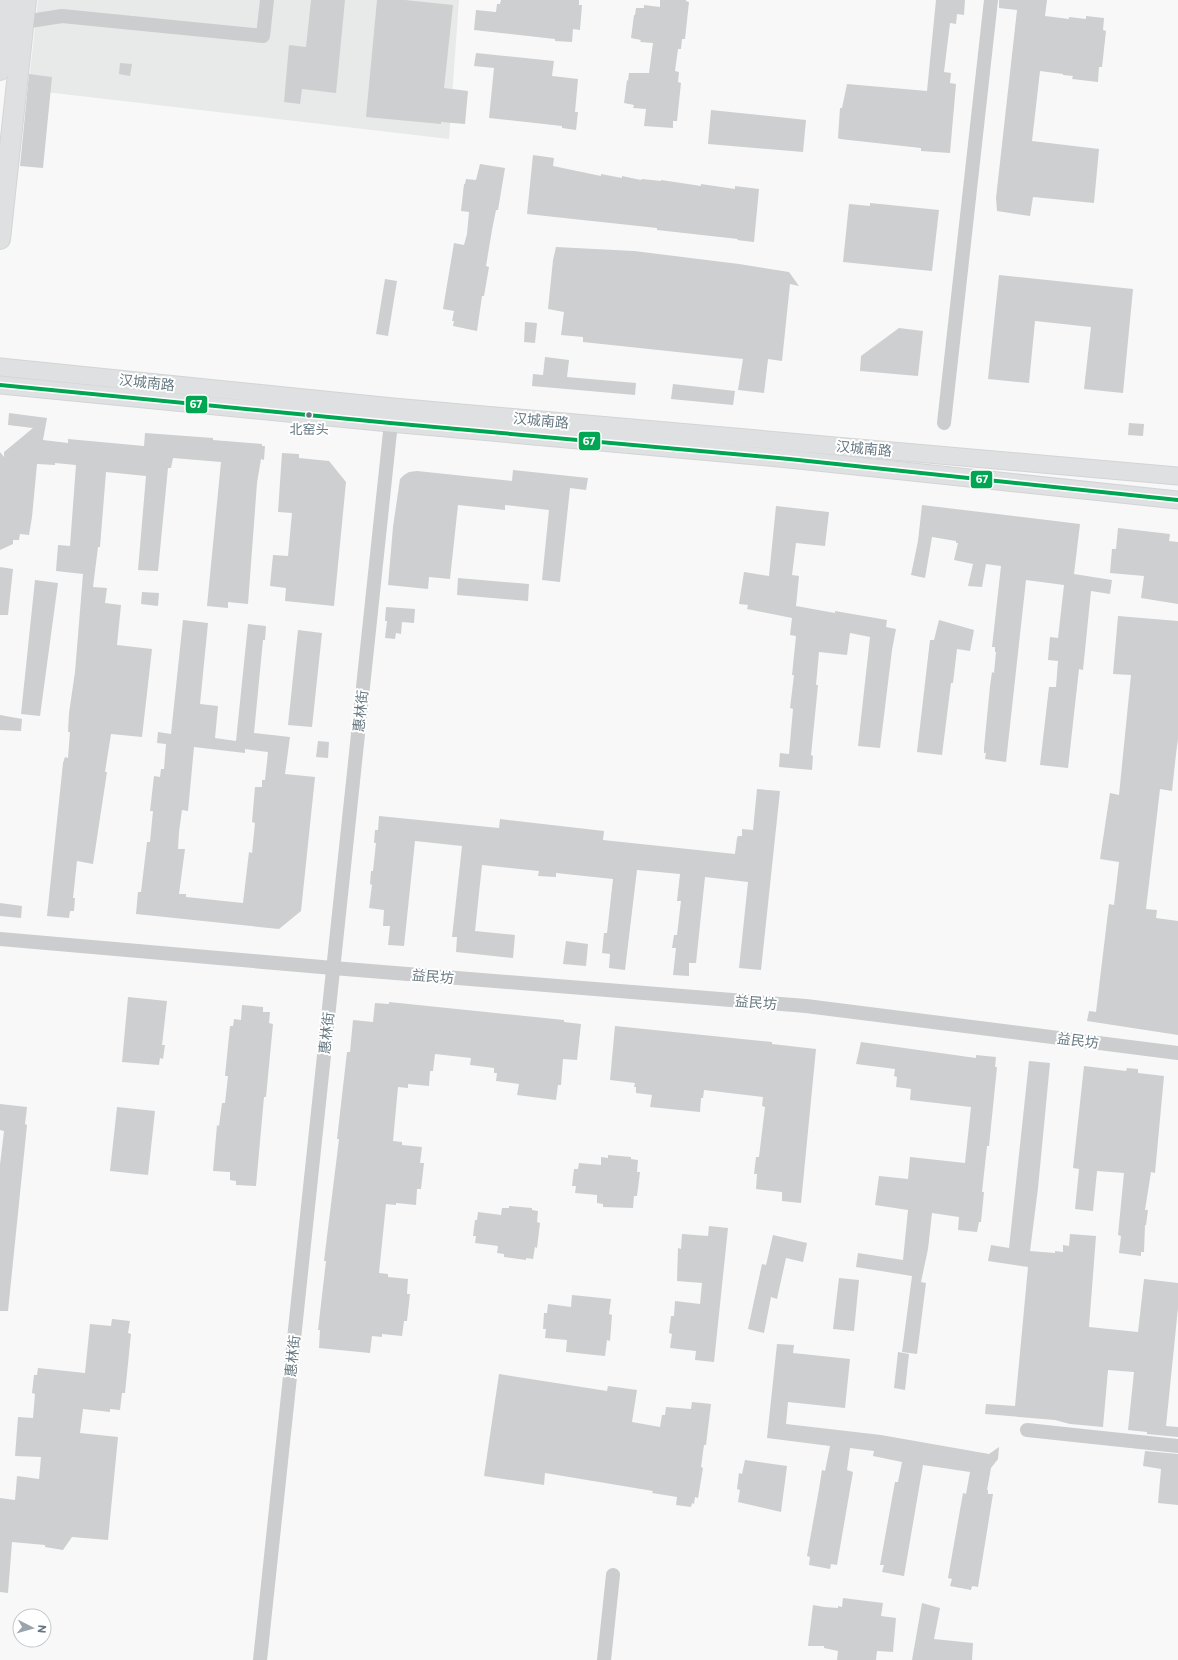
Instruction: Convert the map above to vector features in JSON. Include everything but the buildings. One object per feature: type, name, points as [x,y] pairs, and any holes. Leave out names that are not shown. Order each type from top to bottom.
[{"type":"highway","points":[[0,70],[7,0]]},
{"type":"highway","points":[[0,239],[26,0]]},
{"type":"main road","name":"汉城南路","points":[[0,367],[392,415],[1178,500]]},
{"type":"main road","name":"汉城南路","points":[[0,384],[1178,476]]},
{"type":"street","points":[[30,21],[62,16],[263,36],[267,0]]},
{"type":"street","points":[[944,423],[991,0]]},
{"type":"street","name":"惠林街","points":[[260,1660],[392,415]]},
{"type":"street","name":"益民坊","points":[[0,939],[333,968],[806,1006],[1178,1053]]},
{"type":"street","points":[[1027,1430],[1178,1446]]},
{"type":"street","points":[[604,1660],[613,1575]]},
{"type":"shaded area","points":[[38,0],[459,0],[449,139],[28,90]]},
{"type":"transit line","name":"67","points":[[0,385],[390,423],[789,459],[1178,500]]},
{"type":"place","name":"北窑头","points":[[309,415]]}]
